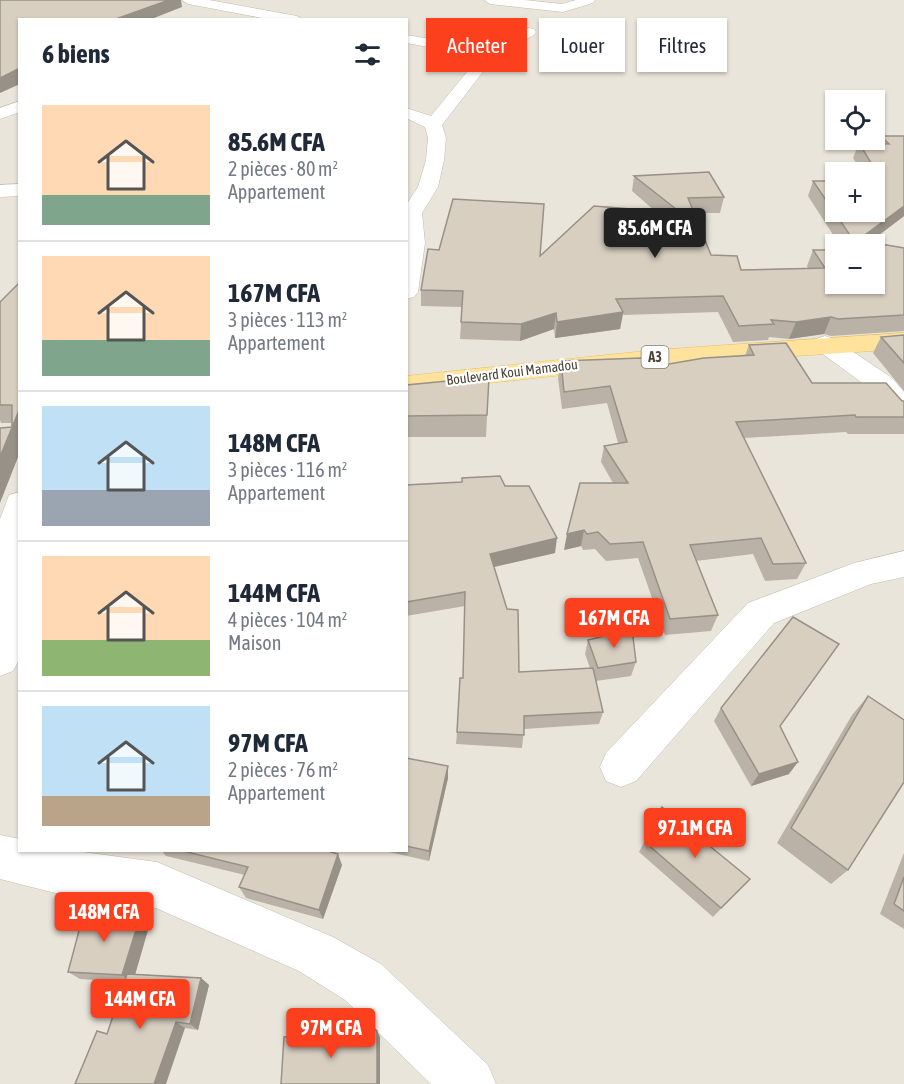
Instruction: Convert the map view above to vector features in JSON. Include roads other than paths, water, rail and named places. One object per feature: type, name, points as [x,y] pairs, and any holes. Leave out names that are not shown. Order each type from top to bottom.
[{"type":"main road","name":"Boulevard Koui Mamadou","points":[[408,384],[554,366],[825,344],[904,340]]},
{"type":"street","points":[[188,0],[287,18]]},
{"type":"street","points":[[228,18],[269,0]]},
{"type":"street","points":[[490,0],[563,8],[589,0]]},
{"type":"street","points":[[408,39],[426,42]]},
{"type":"street","points":[[433,125],[475,72]]},
{"type":"street","points":[[0,114],[18,107]]},
{"type":"street","points":[[408,113],[419,116],[433,125],[437,138],[435,160],[428,187],[409,213],[414,243],[408,280]]},
{"type":"street","points":[[0,191],[18,190]]},
{"type":"street","points":[[825,344],[882,384],[904,410]]},
{"type":"street","points":[[0,660],[17,618],[18,586],[13,547],[18,511]]},
{"type":"street","points":[[621,767],[761,613],[866,572],[904,564]]},
{"type":"street","points":[[0,857],[79,876],[157,885],[316,954],[363,982],[469,1084]]}]
